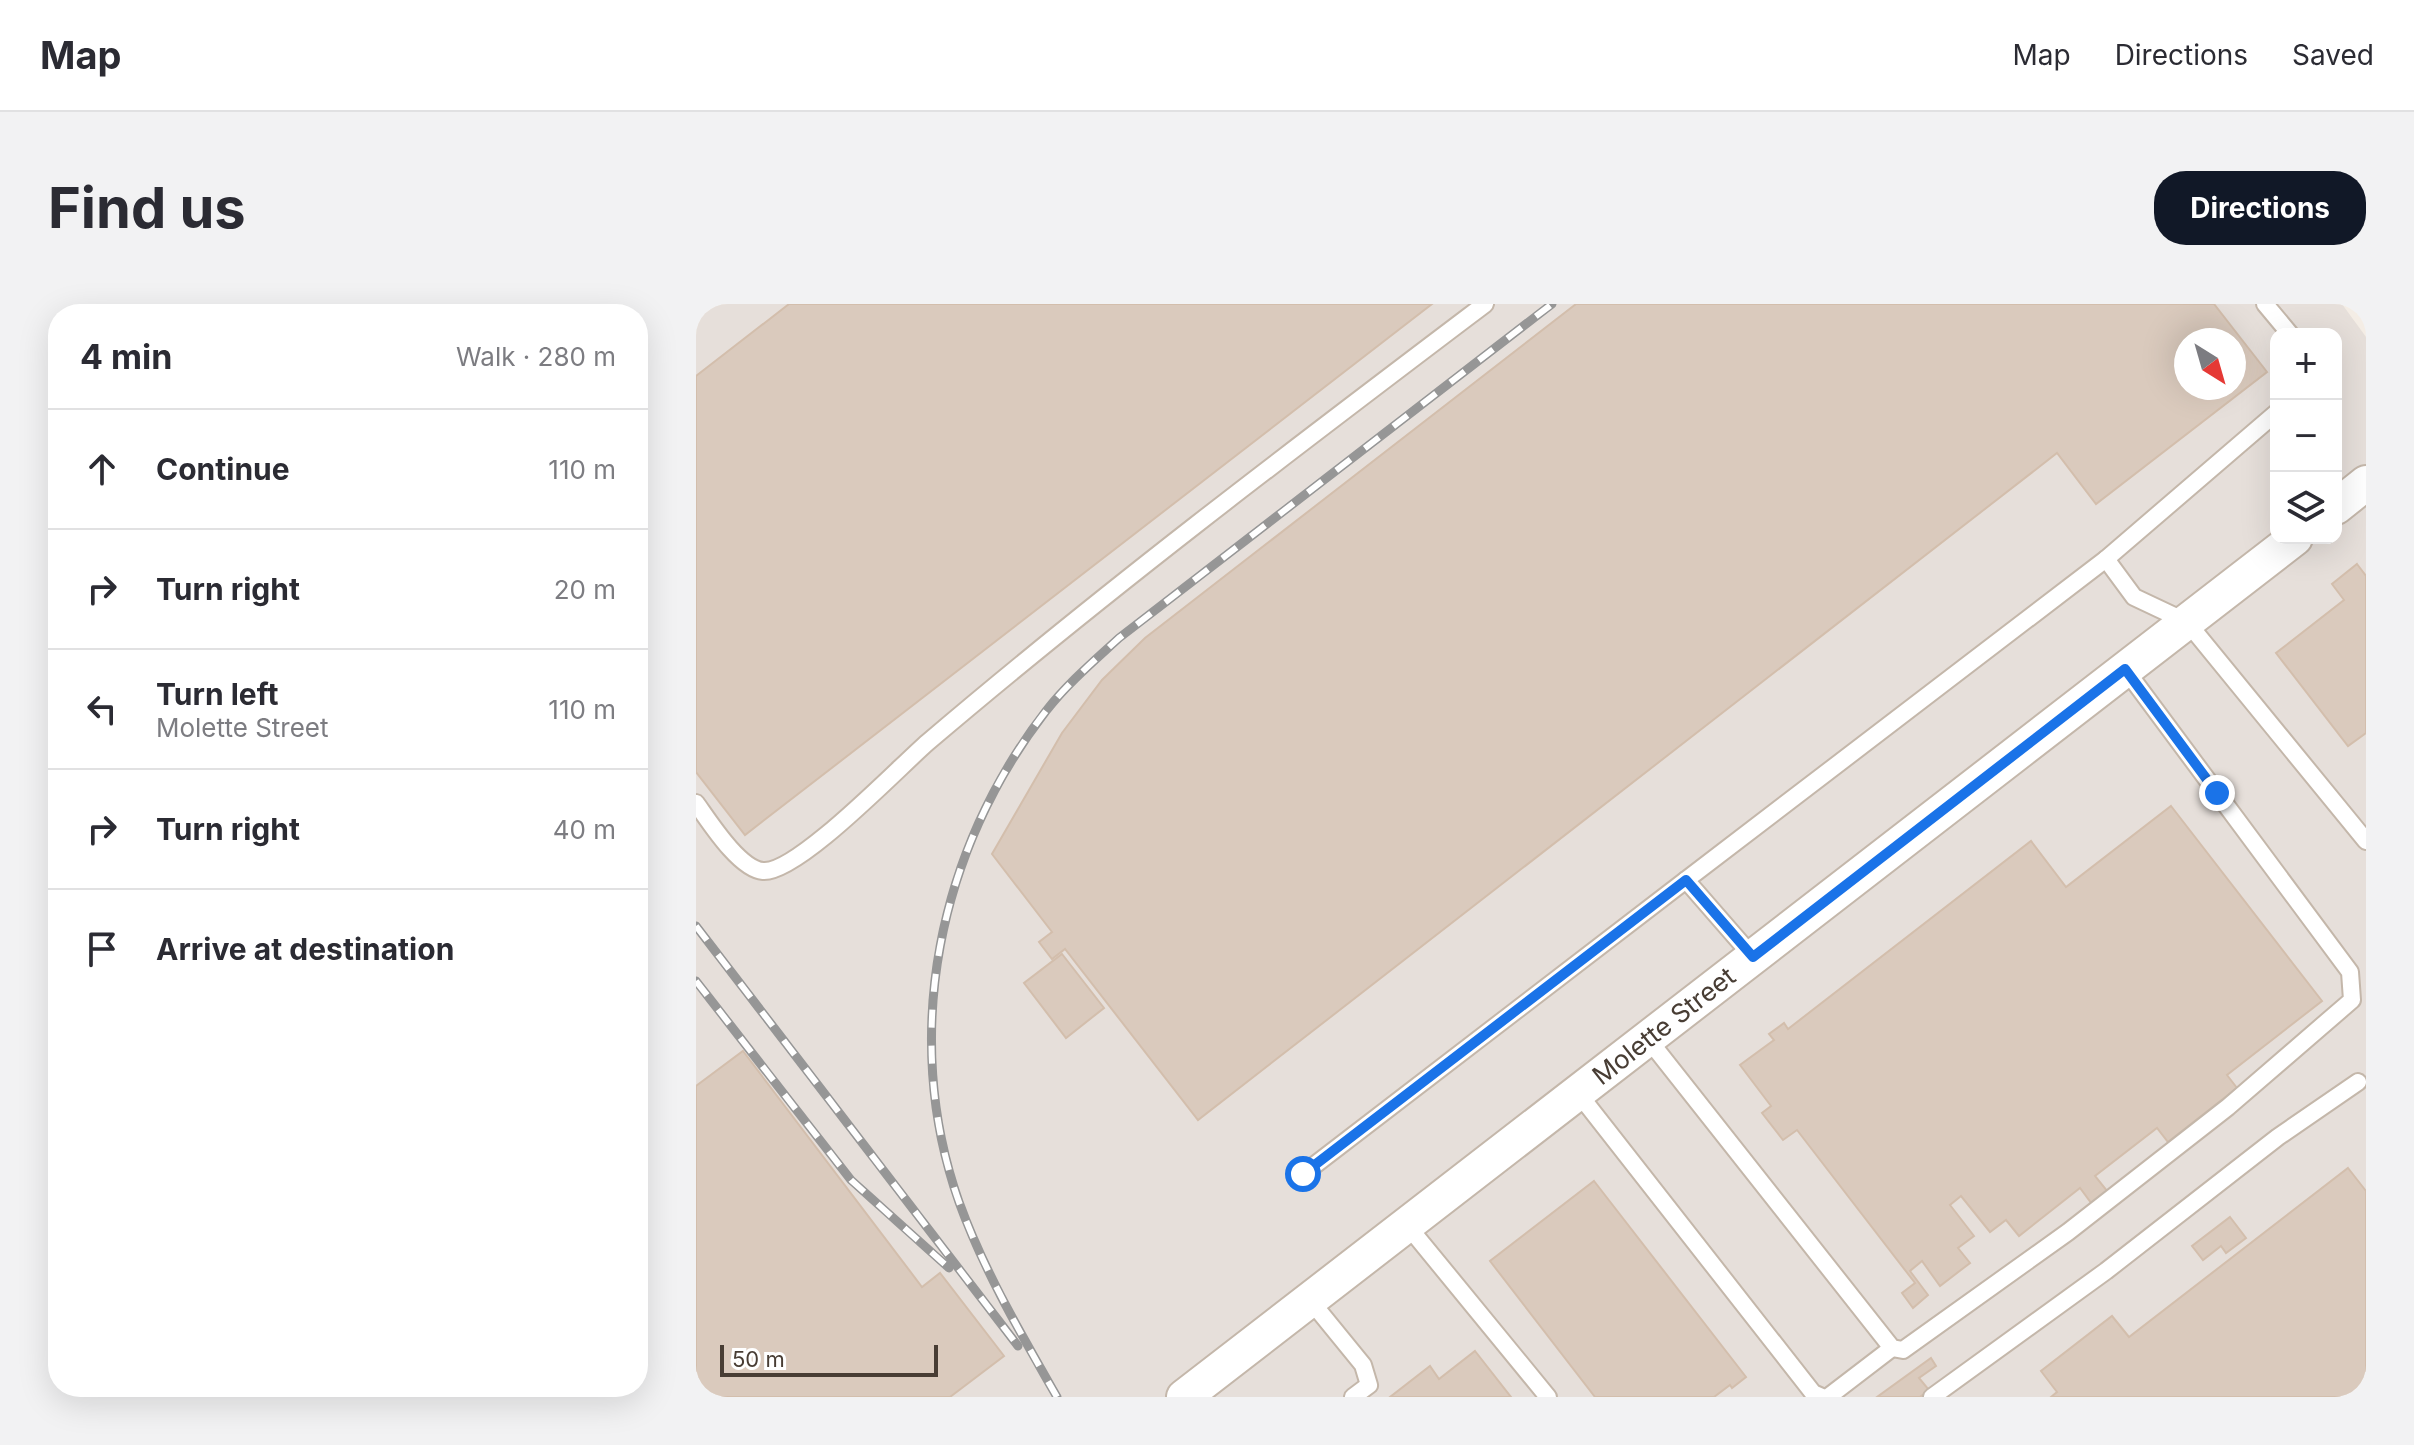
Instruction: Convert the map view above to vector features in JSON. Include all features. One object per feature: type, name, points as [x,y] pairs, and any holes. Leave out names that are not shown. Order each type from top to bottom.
[{"type":"street","points":[[2342,502],[2366,483]]},
{"type":"street","name":"Molette Street","points":[[1184,1397],[2287,544]]},
{"type":"lane","points":[[696,803],[732,850],[748,865],[763,871],[781,866],[798,856],[831,831],[915,753],[1053,636],[1485,304]]},
{"type":"lane","points":[[2265,304],[2285,328]]},
{"type":"lane","points":[[1303,1174],[2106,559],[2270,418]]},
{"type":"lane","points":[[2106,559],[2134,597],[2187,622],[2366,841]]},
{"type":"lane","points":[[1648,1039],[1892,1348],[1903,1350],[2068,1232],[2228,1107],[2352,1000],[2350,972],[2125,669]]},
{"type":"lane","points":[[1686,880],[1753,957]]},
{"type":"lane","points":[[1932,1397],[2106,1271],[2278,1137],[2363,1084]]},
{"type":"lane","points":[[1578,1093],[1803,1381],[1813,1393],[1822,1397]]},
{"type":"lane","points":[[1407,1225],[1548,1397]]},
{"type":"lane","points":[[1310,1300],[1363,1365],[1369,1385],[1353,1397]]},
{"type":"lane","points":[[1828,1397],[1892,1348]]},
{"type":"shaded area","points":[[696,304],[2342,304],[2366,337],[2366,1397],[696,1397]]},
{"type":"building","points":[[789,304],[1432,304],[745,835],[696,772],[696,376]]},
{"type":"building","points":[[1576,304],[2214,304],[2233,328],[2174,328],[2174,400],[2231,400],[2096,504],[2057,453],[1198,1120],[1065,949],[1052,959],[1039,942],[1052,932],[992,854],[1062,733],[1102,680],[1145,638]]},
{"type":"building","points":[[2246,345],[2267,372],[2246,388]]},
{"type":"building","points":[[2357,564],[2366,576],[2366,733],[2348,746],[2276,653],[2344,600],[2332,584]]},
{"type":"building","points":[[2171,806],[2322,1001],[2227,1075],[2237,1088],[2168,1142],[2157,1128],[2095,1176],[2108,1192],[2092,1204],[2080,1188],[2019,1236],[2006,1220],[1990,1232],[1961,1196],[1950,1205],[1974,1236],[1958,1248],[1970,1263],[1940,1286],[1922,1261],[1910,1271],[1928,1295],[1913,1308],[1902,1293],[1915,1283],[1797,1130],[1783,1140],[1762,1113],[1771,1106],[1740,1065],[1774,1040],[1769,1034],[1784,1023],[1788,1029],[2031,841],[2066,887]]},
{"type":"building","points":[[1062,954],[1104,1008],[1066,1038],[1024,983]]},
{"type":"building","points":[[743,1051],[922,1287],[940,1273],[1004,1356],[950,1397],[696,1397],[696,1086]]},
{"type":"building","points":[[2348,1168],[2366,1191],[2366,1397],[2051,1397],[2057,1392],[2041,1371],[2112,1316],[2129,1337]]},
{"type":"building","points":[[1594,1181],[1746,1377],[1732,1388],[1730,1385],[1714,1397],[1595,1397],[1490,1261]]},
{"type":"building","points":[[2230,1217],[2246,1238],[2226,1253],[2221,1246],[2203,1260],[2192,1246]]},
{"type":"building","points":[[1475,1351],[1511,1397],[1390,1397],[1430,1366],[1439,1379]]},
{"type":"building","points":[[1931,1358],[1936,1366],[1919,1378],[1929,1390],[1920,1397],[1877,1397]]},
{"type":"railway","points":[[1057,1397],[1017,1326],[969,1228],[941,1139],[933,1074],[932,1010],[940,946],[956,883],[979,822],[1009,765],[1046,711],[1119,638],[1552,304]]},
{"type":"railway","points":[[696,926],[1018,1346]]},
{"type":"railway","points":[[696,981],[851,1180],[949,1268]]},
{"type":"route","points":[[1303,1174],[1686,880],[1753,957],[2125,669],[2217,793]]}]
